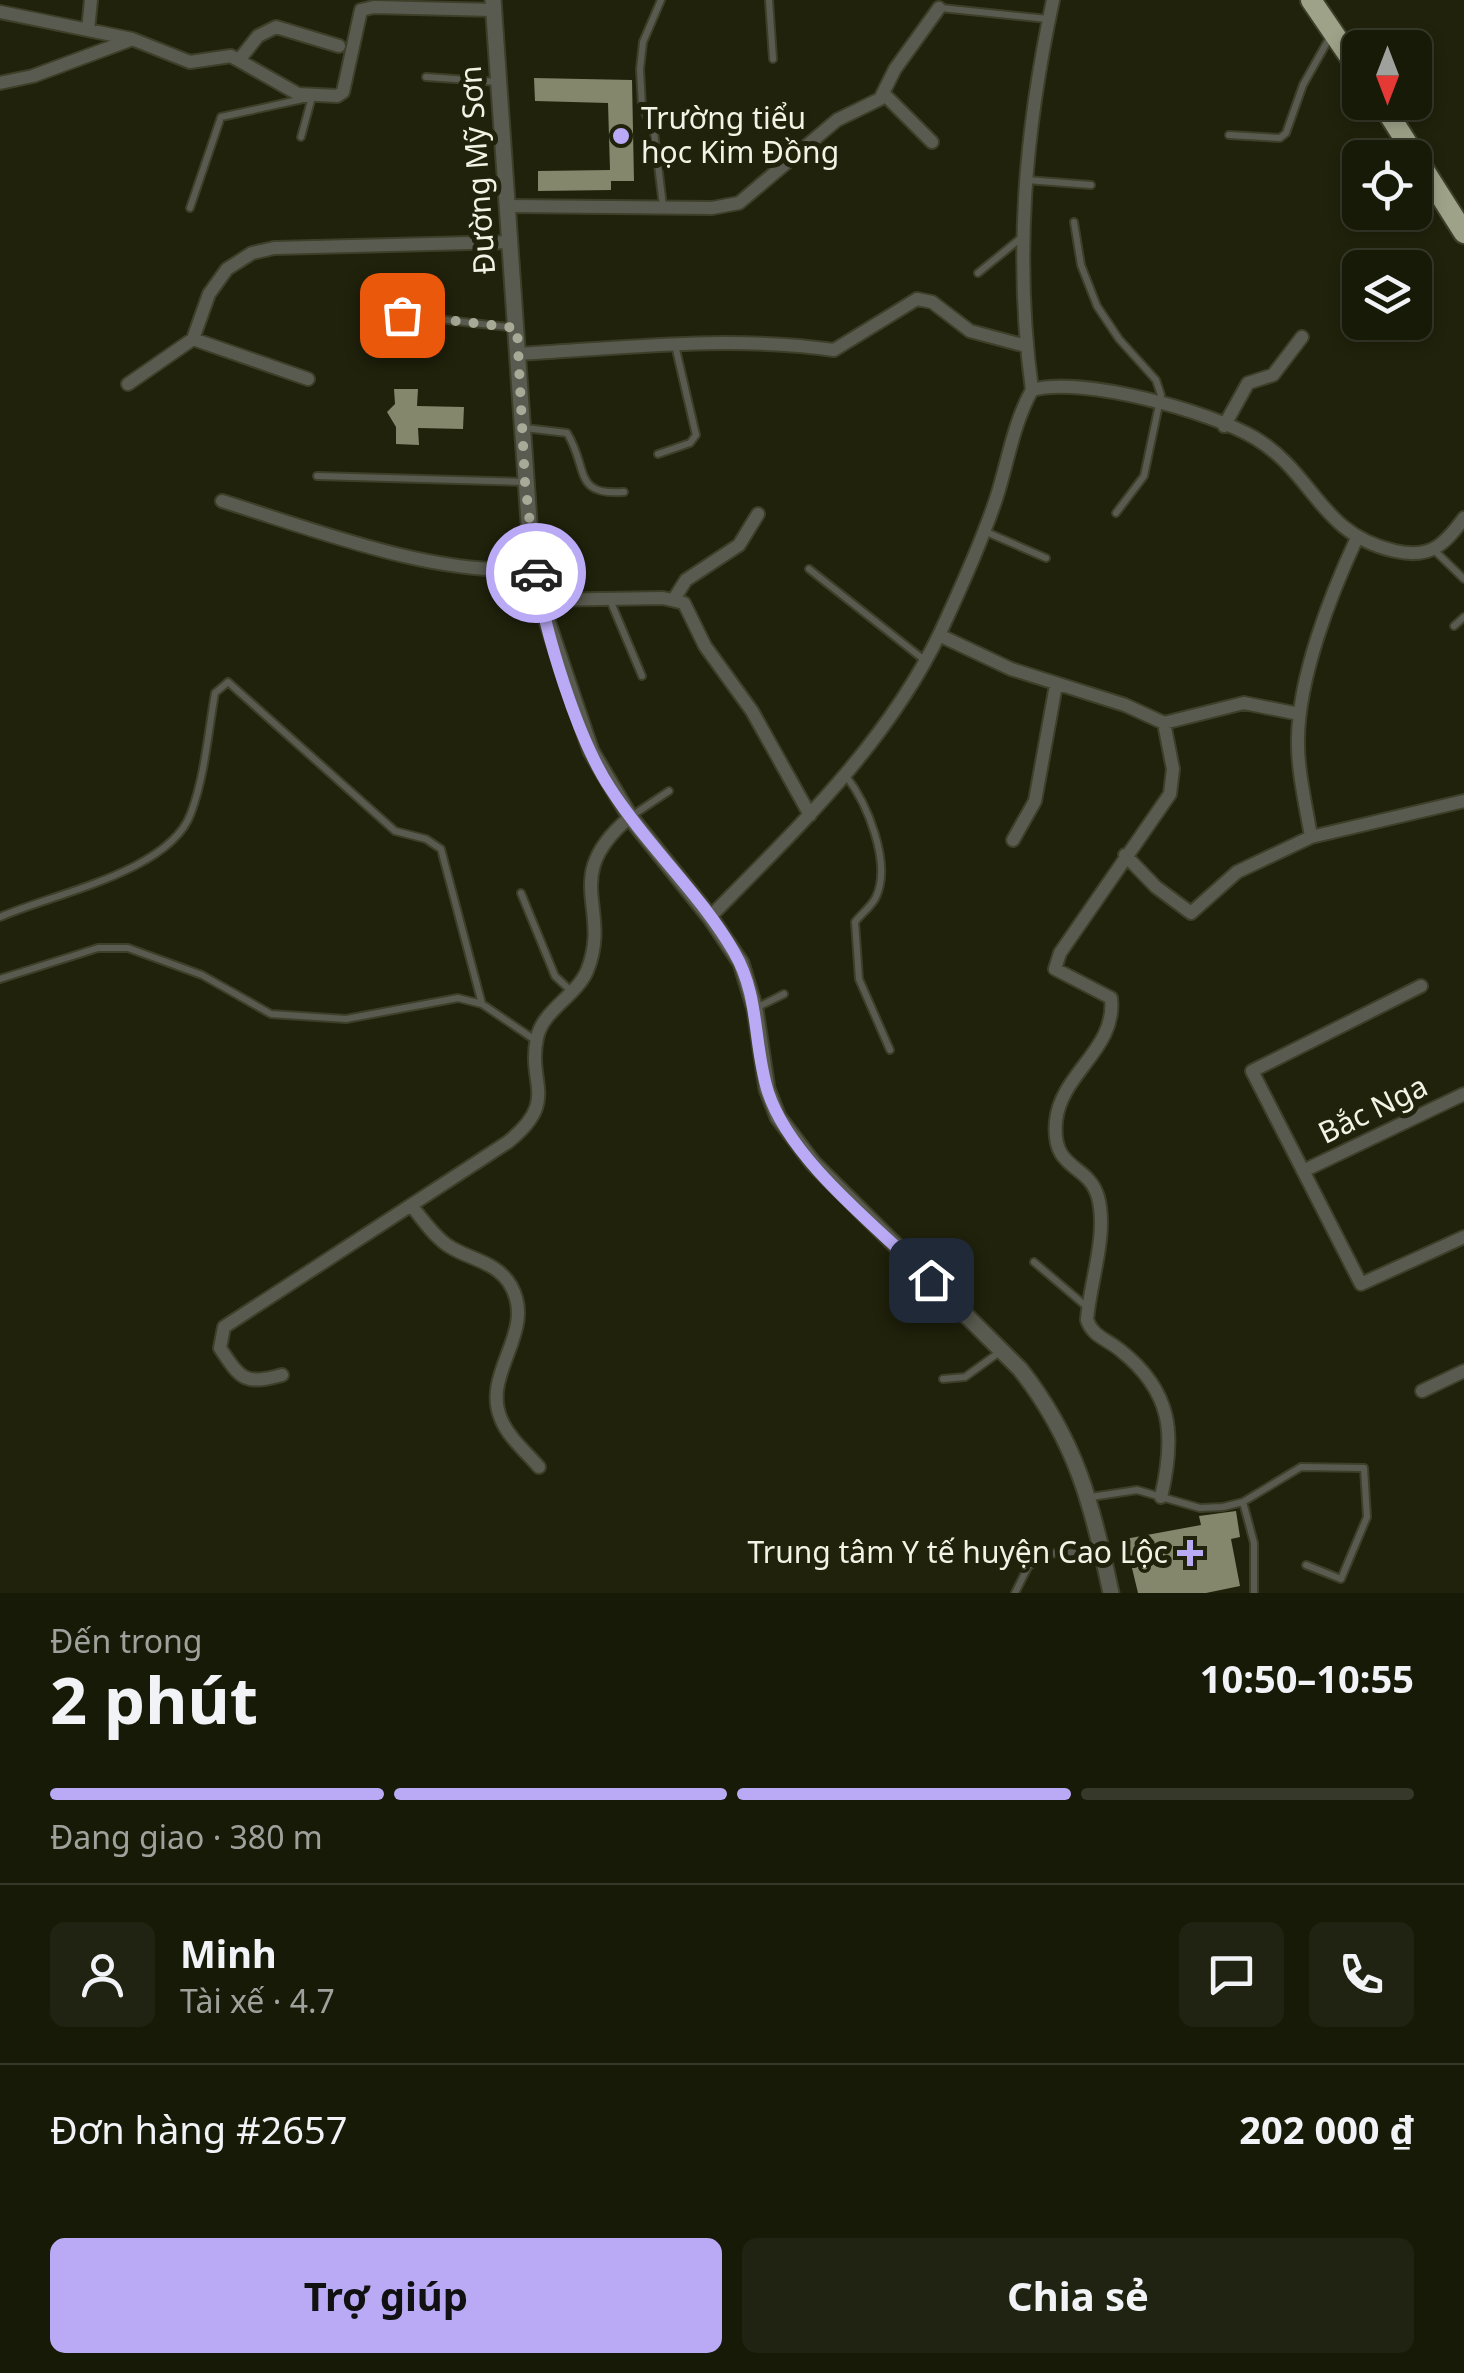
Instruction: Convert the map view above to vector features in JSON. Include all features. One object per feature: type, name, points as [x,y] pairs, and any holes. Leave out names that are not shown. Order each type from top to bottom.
[{"type":"highway","points":[[1311,0],[1342,45]]},
{"type":"highway","points":[[1392,120],[1463,228]]},
{"type":"street","points":[[88,30],[91,0]]},
{"type":"street","points":[[710,917],[810,815],[892,720],[939,635],[983,530],[1032,390],[1021,238],[1025,180],[1053,0]]},
{"type":"street","points":[[0,12],[132,39],[190,62],[220,56],[239,60],[284,88],[312,96],[343,92],[361,10],[374,6],[494,5]]},
{"type":"street","name":"Đường Mỹ Sơn","points":[[494,5],[525,482],[540,600],[591,751],[630,818],[710,917],[741,963],[755,1009],[767,1089],[793,1140],[1002,1350],[1044,1400],[1091,1497],[1112,1593]]},
{"type":"street","points":[[509,206],[712,208],[738,203],[837,120],[884,94],[895,69],[939,8]]},
{"type":"street","points":[[239,60],[258,36],[276,26],[339,46]]},
{"type":"street","points":[[0,83],[33,76],[132,39]]},
{"type":"street","points":[[884,94],[932,142]]},
{"type":"street","points":[[128,384],[194,339],[219,278],[261,250],[511,242]]},
{"type":"street","points":[[519,354],[784,342],[834,350],[910,301],[925,299],[970,331],[1026,346]]},
{"type":"street","points":[[1224,426],[1248,383],[1273,375],[1302,337]]},
{"type":"street","points":[[194,339],[308,379]]},
{"type":"street","points":[[1032,390],[1080,386],[1161,404],[1224,426],[1272,450],[1356,540],[1408,554],[1434,551],[1464,518]]},
{"type":"street","points":[[222,501],[456,566],[505,571],[536,569]]},
{"type":"street","points":[[674,599],[686,580],[738,545],[758,514]]},
{"type":"street","points":[[1311,838],[1297,743],[1299,714],[1326,606],[1356,540]]},
{"type":"street","points":[[540,600],[674,599],[690,610],[704,646],[752,711],[810,815]]},
{"type":"street","points":[[939,635],[1056,686],[1125,706],[1164,723],[1244,703],[1299,714]]},
{"type":"street","points":[[1013,840],[1034,801],[1056,686]]},
{"type":"street","points":[[1161,1496],[1168,1469],[1165,1404],[1144,1371],[1091,1330],[1088,1308],[1099,1230],[1098,1199],[1090,1183],[1057,1152],[1056,1124],[1062,1096],[1102,1042],[1112,1004],[1107,993],[1055,969],[1060,953],[1125,854],[1170,794],[1172,769],[1164,723]]},
{"type":"street","points":[[1125,854],[1156,887],[1191,913],[1237,872],[1311,838],[1464,802]]},
{"type":"street","points":[[282,1374],[256,1382],[244,1378],[220,1348],[224,1327],[520,1132],[541,1093],[536,1040],[572,992],[590,958],[590,883],[596,855],[607,836],[630,818]]},
{"type":"street","points":[[1421,986],[1252,1071],[1361,1284],[1464,1237]]},
{"type":"street","name":"Bắc Nga","points":[[1303,1171],[1464,1094]]},
{"type":"street","points":[[411,1205],[443,1242],[495,1268],[512,1287],[517,1332],[502,1366],[496,1406],[503,1424],[539,1468]]},
{"type":"street","points":[[1422,1392],[1464,1371]]},
{"type":"lane","points":[[662,0],[642,42],[640,80],[642,106],[654,132],[663,207]]},
{"type":"lane","points":[[770,0],[772,59]]},
{"type":"lane","points":[[939,8],[1049,19]]},
{"type":"lane","points":[[1229,136],[1280,138],[1286,133],[1303,85],[1333,32]]},
{"type":"lane","points":[[426,77],[499,82]]},
{"type":"lane","points":[[190,208],[222,117],[312,96],[301,137]]},
{"type":"lane","points":[[1025,180],[1091,184]]},
{"type":"lane","points":[[1074,222],[1081,265],[1096,306],[1118,339],[1156,380],[1161,404],[1144,476],[1116,513]]},
{"type":"lane","points":[[978,272],[1021,238]]},
{"type":"lane","points":[[402,315],[517,328]]},
{"type":"lane","points":[[658,454],[690,444],[696,435],[674,344]]},
{"type":"lane","points":[[522,428],[567,434],[586,484],[597,492],[624,492]]},
{"type":"lane","points":[[317,476],[525,482]]},
{"type":"lane","points":[[983,530],[1046,558]]},
{"type":"lane","points":[[1434,551],[1464,579]]},
{"type":"lane","points":[[809,569],[924,660]]},
{"type":"lane","points":[[610,600],[642,676]]},
{"type":"lane","points":[[1454,626],[1464,617]]},
{"type":"lane","points":[[0,916],[85,887],[165,847],[179,834],[190,816],[201,776],[215,693],[228,682],[395,831],[426,839],[441,849],[482,1004]]},
{"type":"lane","points":[[845,775],[866,800],[879,851],[877,896],[855,922],[859,980],[890,1050]]},
{"type":"lane","points":[[630,818],[669,790]]},
{"type":"lane","points":[[521,893],[555,976],[572,992]]},
{"type":"lane","points":[[0,979],[85,952],[116,947],[202,975],[254,1008],[292,1018],[346,1019],[446,998],[482,1004],[536,1040]]},
{"type":"lane","points":[[755,1009],[784,994]]},
{"type":"lane","points":[[1034,1262],[1088,1308]]},
{"type":"lane","points":[[943,1379],[965,1377],[1002,1350]]},
{"type":"lane","points":[[1091,1497],[1136,1490],[1200,1508],[1243,1502],[1301,1468],[1364,1468],[1368,1517],[1341,1579],[1306,1565]]},
{"type":"lane","points":[[1243,1502],[1254,1544],[1254,1593]]},
{"type":"lane","points":[[1016,1593],[1028,1568],[1042,1554],[1102,1551]]},
{"type":"building","name":"Trường tiểu học Kim Đồng","points":[[534,78],[632,80],[634,181],[611,181],[611,190],[538,191],[538,171],[610,170],[608,103],[535,101]]},
{"type":"building","points":[[394,389],[418,389],[417,406],[464,407],[463,429],[418,428],[419,445],[396,444],[396,427],[387,412],[395,404]]},
{"type":"building","points":[[1236,1511],[1240,1537],[1231,1539],[1240,1586],[1206,1593],[1138,1593],[1125,1539],[1201,1525],[1199,1516]]},
{"type":"way so far","points":[[402,315],[517,328],[525,482],[536,573]]},
{"type":"place","name":"Trường tiểu học Kim Đồng","points":[[621,136]]},
{"type":"place","name":"Trung tâm Y tế huyện Cao Lộc","points":[[1190,1553]]},
{"type":"route","points":[[536,573],[540,600],[577,715],[607,785],[741,963],[755,1009],[767,1089],[778,1117],[813,1163],[931,1280]]}]
